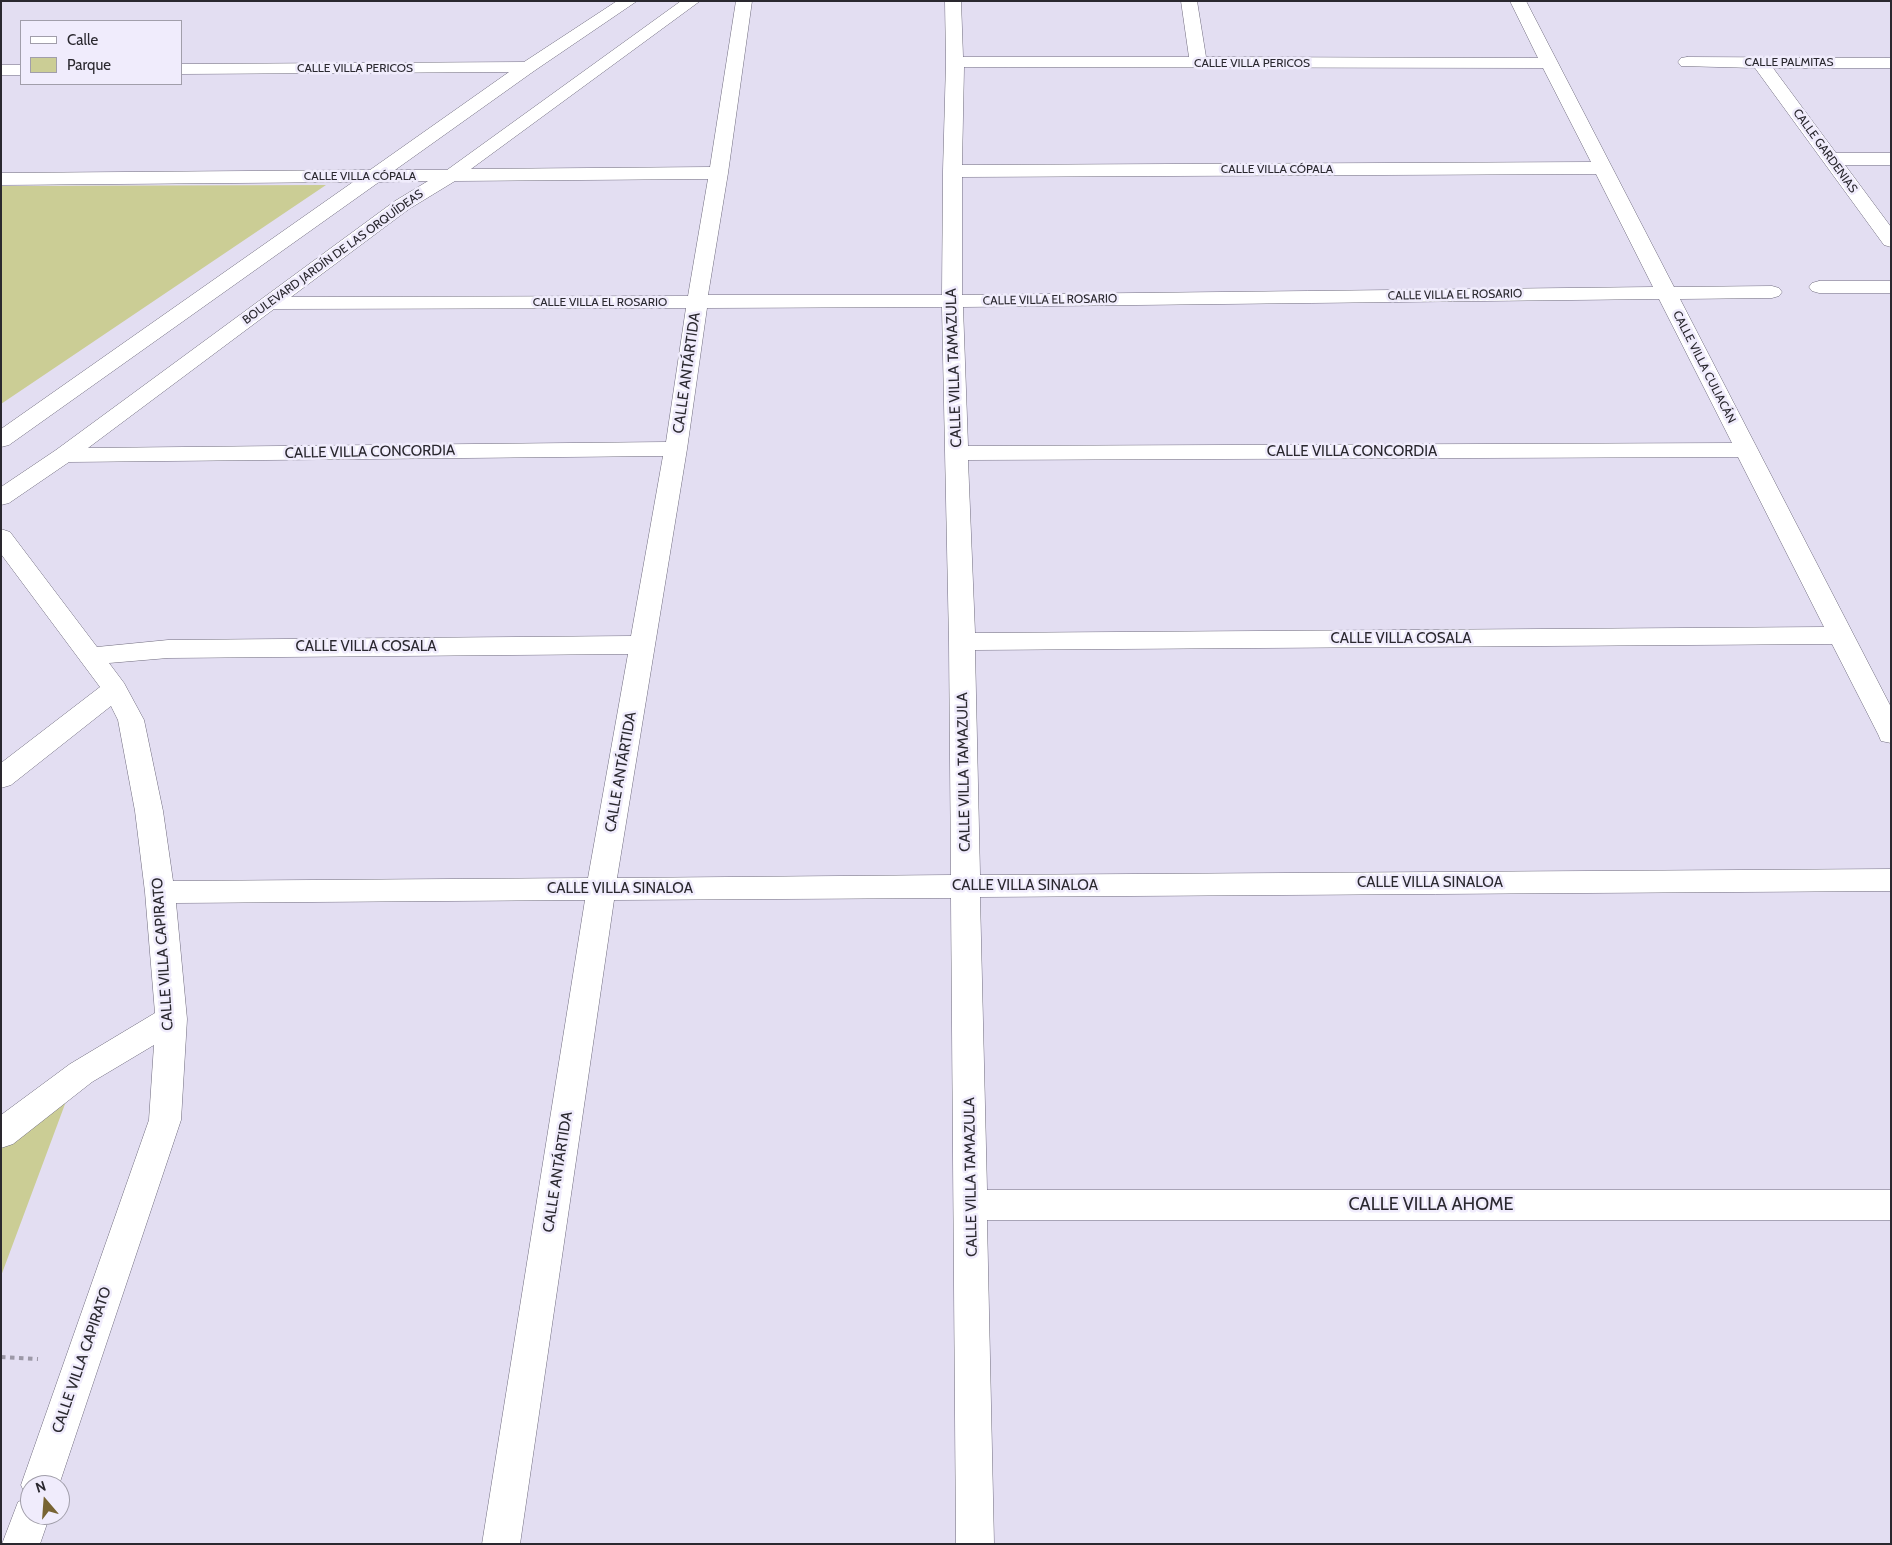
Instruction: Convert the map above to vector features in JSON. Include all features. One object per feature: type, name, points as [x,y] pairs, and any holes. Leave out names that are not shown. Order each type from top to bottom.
[{"type":"street","points":[[1,440],[528,67],[628,1]]},
{"type":"street","name":"BOULEVARD JARDÍN DE LAS ORQUÍDEAS","points":[[1,498],[64,455],[402,205],[450,176],[692,1]]},
{"type":"street","name":"CALLE ANTÁRTIDA","points":[[502,1544],[601,889],[676,448],[744,1]]},
{"type":"street","name":"CALLE VILLA TAMAZULA","points":[[954,1],[952,301],[962,642],[975,1544]]},
{"type":"street","points":[[1189,1],[1198,63]]},
{"type":"street","name":"CALLE VILLA CULIACÁN","points":[[1518,1],[1891,734]]},
{"type":"street","name":"CALLE VILLA PERICOS","points":[[955,62],[1549,63]]},
{"type":"street","name":"CALLE PALMITAS","points":[[1687,62],[1891,63]]},
{"type":"street","name":"CALLE GARDENIAS","points":[[1760,62],[1891,240]]},
{"type":"street","name":"CALLE VILLA PERICOS","points":[[182,69],[528,67]]},
{"type":"street","points":[[1,70],[20,70]]},
{"type":"street","points":[[1830,159],[1891,159]]},
{"type":"street","name":"CALLE VILLA CÓPALA","points":[[952,170],[1603,168]]},
{"type":"street","name":"CALLE VILLA CÓPALA","points":[[1,178],[719,173]]},
{"type":"street","points":[[1818,288],[1891,287]]},
{"type":"street","name":"CALLE VILLA EL ROSARIO","points":[[268,303],[952,301],[1772,292]]},
{"type":"street","name":"CALLE VILLA CONCORDIA","points":[[64,455],[676,448]]},
{"type":"street","name":"CALLE VILLA CONCORDIA","points":[[957,454],[1746,450]]},
{"type":"street","name":"CALLE VILLA CAPIRATO","points":[[1,537],[116,689],[131,720],[149,812],[160,892],[170,1019],[165,1120],[43,1475]]},
{"type":"street","name":"CALLE VILLA COSALA","points":[[962,642],[1841,635]]},
{"type":"street","name":"CALLE VILLA COSALA","points":[[90,656],[168,649],[643,646]]},
{"type":"street","points":[[1,778],[116,689]]},
{"type":"street","name":"CALLE VILLA SINALOA","points":[[160,892],[1891,880]]},
{"type":"street","points":[[1,1134],[81,1073],[170,1019]]},
{"type":"street","name":"CALLE VILLA AHOME","points":[[971,1205],[1891,1205]]},
{"type":"street","points":[[21,1544],[27,1525]]},
{"type":"green space","points":[[326,185],[1,404],[1,186]]},
{"type":"green space","points":[[71,1088],[1,1276],[1,1141]]}]
